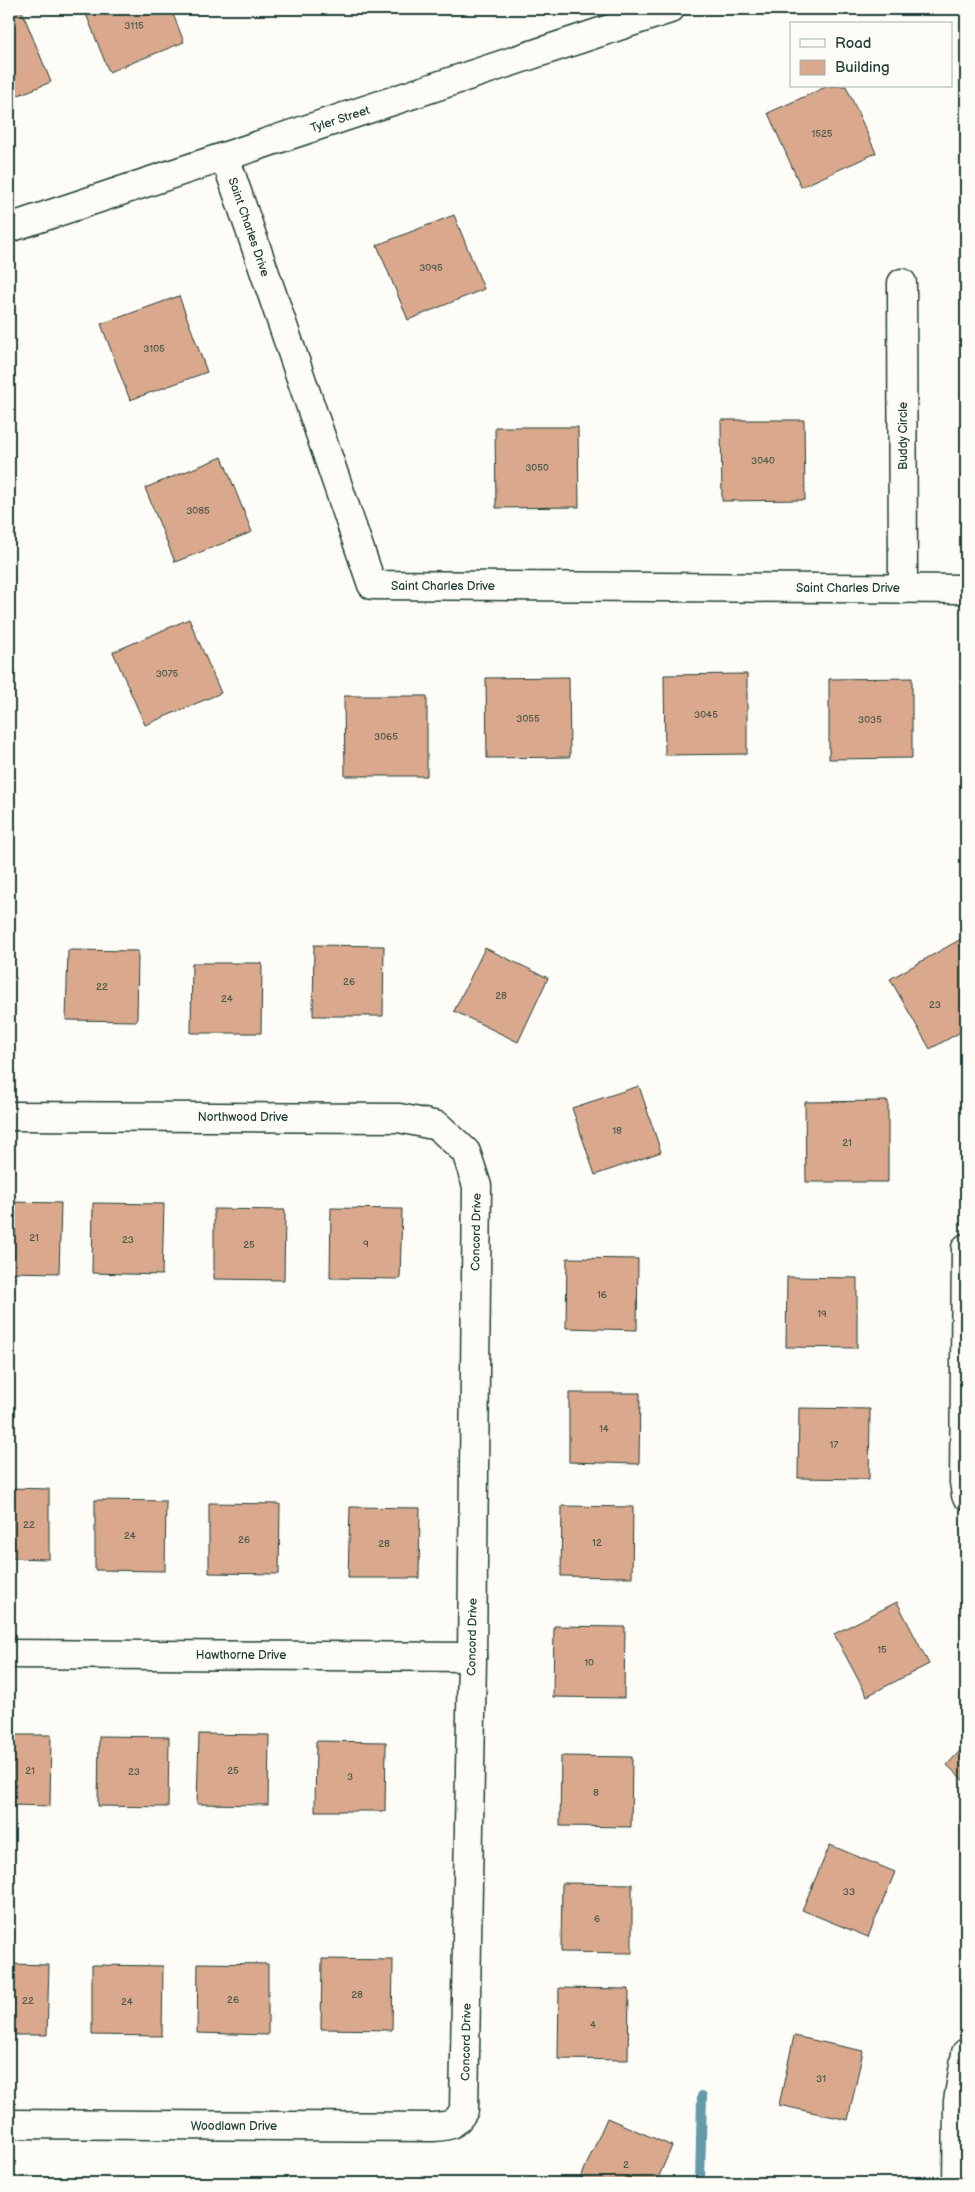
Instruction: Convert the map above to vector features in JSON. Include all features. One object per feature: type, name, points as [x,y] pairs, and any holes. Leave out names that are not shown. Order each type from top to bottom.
[{"type":"street","name":"Tyler Street","points":[[9,228],[670,9]]},
{"type":"street","name":"Saint Charles Drive","points":[[225,157],[372,585],[966,589]]},
{"type":"street","name":"Buddy Circle","points":[[902,284],[903,589]]},
{"type":"street","name":"Northwood Drive","points":[[9,1116],[399,1118],[438,1126],[466,1152]]},
{"type":"street","name":"Concord Drive","points":[[458,2121],[464,2110],[465,2097],[472,1657],[476,1186],[466,1152]]},
{"type":"street","points":[[966,1248],[964,1482],[966,1495]]},
{"type":"street","name":"Hawthorne Drive","points":[[9,1654],[472,1657]]},
{"type":"street","points":[[957,2183],[958,2101],[966,2053]]},
{"type":"street","name":"Woodlawn Drive","points":[[9,2124],[432,2127],[447,2126],[458,2121]]},
{"type":"building","points":[[21,9],[51,82],[9,99],[9,11]]},
{"type":"building","points":[[84,9],[171,9],[184,42],[109,72]]},
{"type":"building","points":[[824,88],[847,88],[876,153],[801,187],[768,113]]},
{"type":"building","points":[[454,215],[484,289],[408,320],[377,245]]},
{"type":"building","points":[[179,296],[207,372],[130,400],[101,324]]},
{"type":"building","points":[[721,420],[804,420],[805,500],[722,501]]},
{"type":"building","points":[[495,427],[578,427],[579,507],[496,508]]},
{"type":"building","points":[[222,457],[252,532],[175,562],[145,488]]},
{"type":"building","points":[[189,619],[221,693],[145,725],[113,652]]},
{"type":"building","points":[[747,674],[747,754],[665,755],[664,675]]},
{"type":"building","points":[[569,677],[570,757],[487,758],[486,678]]},
{"type":"building","points":[[912,678],[912,758],[829,759],[829,679]]},
{"type":"building","points":[[344,696],[427,696],[427,776],[345,776]]},
{"type":"building","points":[[961,939],[966,947],[966,1029],[930,1049],[890,979]]},
{"type":"building","points":[[314,945],[384,946],[383,1016],[313,1016]]},
{"type":"building","points":[[485,948],[548,978],[518,1042],[454,1011]]},
{"type":"building","points":[[68,950],[138,951],[137,1021],[66,1020]]},
{"type":"building","points":[[192,963],[262,963],[261,1033],[191,1033]]},
{"type":"building","points":[[639,1086],[661,1152],[595,1175],[572,1108]]},
{"type":"building","points":[[888,1101],[888,1182],[806,1182],[805,1102]]},
{"type":"building","points":[[9,1202],[61,1203],[59,1273],[9,1272]]},
{"type":"building","points":[[93,1203],[164,1204],[162,1275],[92,1273]]},
{"type":"building","points":[[331,1208],[402,1209],[400,1279],[330,1278]]},
{"type":"building","points":[[214,1209],[285,1210],[284,1280],[214,1279]]},
{"type":"building","points":[[567,1258],[638,1259],[637,1330],[566,1328]]},
{"type":"building","points":[[787,1277],[857,1278],[857,1348],[786,1347]]},
{"type":"building","points":[[569,1393],[640,1393],[639,1464],[569,1462]]},
{"type":"building","points":[[799,1408],[870,1409],[869,1479],[798,1478]]},
{"type":"building","points":[[9,1488],[49,1489],[49,1559],[9,1558]]},
{"type":"building","points":[[95,1500],[166,1501],[165,1571],[95,1570]]},
{"type":"building","points":[[209,1503],[280,1504],[279,1574],[209,1573]]},
{"type":"building","points":[[562,1506],[633,1507],[632,1577],[561,1576]]},
{"type":"building","points":[[350,1507],[420,1508],[419,1578],[348,1578]]},
{"type":"building","points":[[897,1602],[929,1664],[867,1696],[834,1634]]},
{"type":"building","points":[[554,1626],[625,1627],[624,1698],[553,1697]]},
{"type":"building","points":[[199,1734],[269,1735],[268,1805],[197,1804]]},
{"type":"building","points":[[9,1735],[51,1735],[50,1806],[9,1805]]},
{"type":"building","points":[[99,1736],[169,1737],[168,1807],[98,1806]]},
{"type":"building","points":[[316,1741],[386,1742],[385,1811],[315,1811]]},
{"type":"building","points":[[966,1744],[966,1783],[947,1765]]},
{"type":"building","points":[[561,1756],[632,1757],[631,1827],[560,1826]]},
{"type":"building","points":[[830,1845],[895,1872],[868,1937],[802,1910]]},
{"type":"building","points":[[562,1883],[632,1884],[632,1953],[561,1952]]},
{"type":"building","points":[[322,1959],[393,1960],[392,2030],[321,2029]]},
{"type":"building","points":[[198,1963],[268,1964],[268,2035],[197,2033]]},
{"type":"building","points":[[9,1964],[49,1965],[47,2035],[9,2035]]},
{"type":"building","points":[[92,1965],[163,1966],[162,2036],[92,2035]]},
{"type":"building","points":[[559,1988],[629,1989],[628,2060],[558,2059]]},
{"type":"building","points":[[794,2036],[863,2051],[848,2120],[779,2105]]},
{"type":"building","points":[[607,2118],[672,2146],[656,2183],[579,2182]]},
{"type":"waterway","points":[[700,2183],[702,2096]]}]
